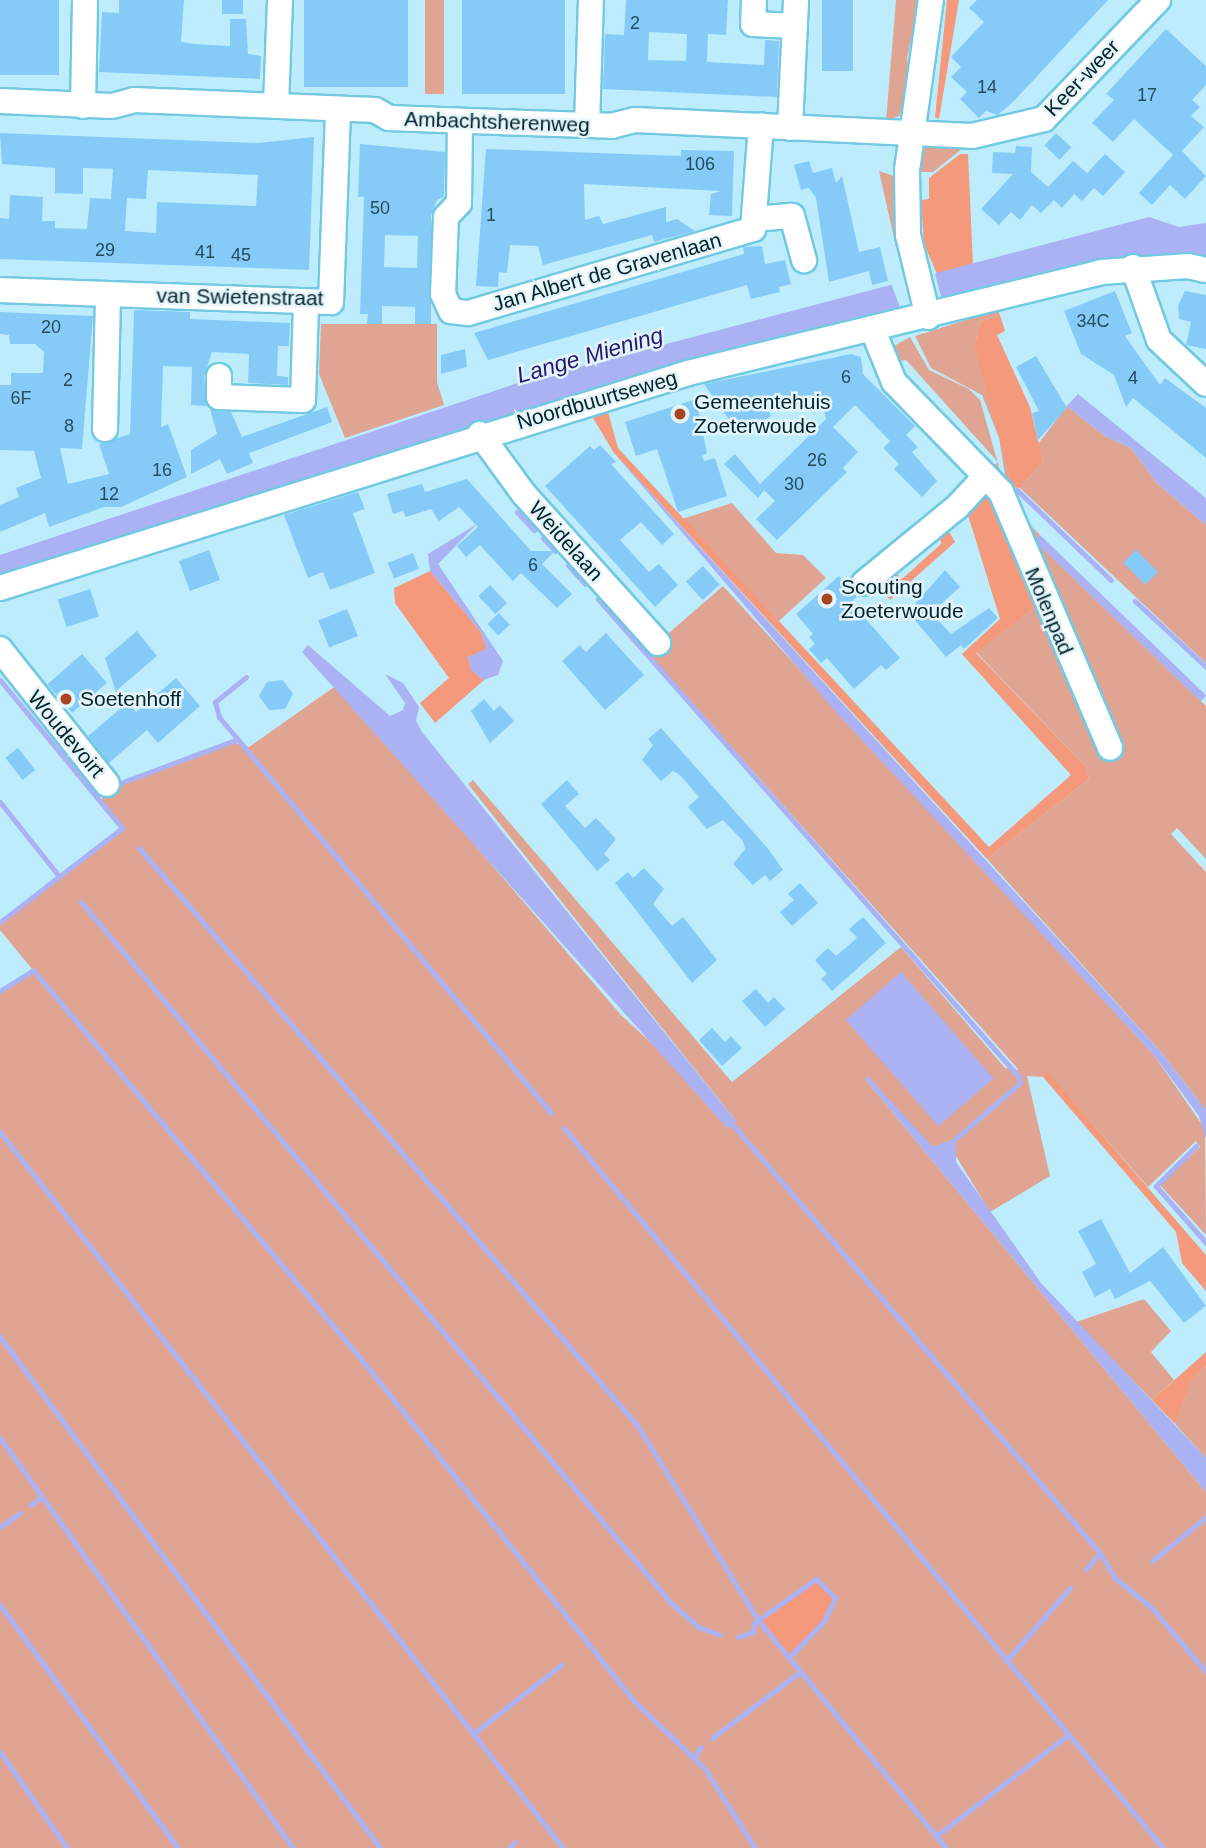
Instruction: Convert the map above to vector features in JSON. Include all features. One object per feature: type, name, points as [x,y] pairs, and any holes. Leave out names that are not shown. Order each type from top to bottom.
[{"type":"street","points":[[83,106],[85,0]]},
{"type":"street","points":[[276,105],[280,0]]},
{"type":"street","points":[[587,125],[591,0]]},
{"type":"street","points":[[754,0],[753,24],[795,26]]},
{"type":"street","points":[[790,128],[796,0]]},
{"type":"street","points":[[927,313],[908,235],[912,129],[931,0]]},
{"type":"street","name":"Keer-weer","points":[[912,129],[946,137],[972,136],[1044,119],[1158,0]]},
{"type":"street","name":"Ambachtsherenweg","points":[[0,102],[112,106],[134,100],[276,105],[460,121],[587,125],[635,120],[790,128],[912,129]]},
{"type":"street","name":"van Swietenstraat","points":[[0,290],[331,302],[338,109]]},
{"type":"street","name":"Jan Albert de Gravenlaan","points":[[460,121],[459,203],[446,217],[443,294],[451,311],[468,313],[719,240],[752,229],[755,219],[792,216],[804,260]]},
{"type":"street","points":[[755,219],[761,125]]},
{"type":"street","points":[[1133,267],[1159,341],[1206,384]]},
{"type":"street","name":"Noordbuurtseweg","points":[[0,588],[480,434],[688,373],[927,313],[1133,267],[1206,270]]},
{"type":"street","points":[[105,429],[108,294]]},
{"type":"street","points":[[219,376],[219,397],[303,400],[306,302]]},
{"type":"street","name":"Molenpad","points":[[872,328],[894,382],[1001,492],[1110,748]]},
{"type":"street","name":"Weidelaan","points":[[480,434],[523,493],[658,643]]},
{"type":"street","points":[[864,583],[957,508],[986,476]]},
{"type":"street","name":"Woudevoirt","points":[[0,649],[107,784]]},
{"type":"shaded area","points":[[425,0],[444,0],[444,94],[425,94]]},
{"type":"shaded area","points":[[896,0],[920,0],[907,58],[910,91],[899,116],[886,121]]},
{"type":"shaded area","points":[[947,0],[959,0],[939,119],[935,117]]},
{"type":"shaded area","points":[[967,145],[933,172],[916,172],[925,146]]},
{"type":"shaded area","points":[[960,154],[968,154],[973,265],[937,274],[924,244],[921,200],[929,199],[929,178]]},
{"type":"shaded area","points":[[879,171],[900,178],[907,270],[896,247]]},
{"type":"shaded area","points":[[998,310],[1000,315],[981,321],[974,346],[998,420],[1013,487],[1008,493],[999,438],[982,395],[931,368],[915,336]]},
{"type":"shaded area","points":[[1000,315],[1005,331],[997,335],[1030,407],[1043,461],[1020,488],[1013,487],[974,346],[981,321]]},
{"type":"shaded area","points":[[321,324],[437,324],[437,382],[444,405],[345,438],[319,374]]},
{"type":"shaded area","points":[[910,337],[929,370],[969,389],[980,400],[997,461],[906,360],[898,361],[894,346]]},
{"type":"shaded area","points":[[1067,406],[1105,436],[1131,448],[1157,483],[1206,525],[1206,663],[1020,488],[1043,461],[1038,444]]},
{"type":"shaded area","points":[[608,412],[618,448],[989,847],[1071,775],[962,654],[1000,619],[968,515],[980,495],[994,495],[1040,603],[976,653],[1086,767],[1089,779],[987,859],[614,453],[593,418]]},
{"type":"shaded area","points":[[998,462],[1003,481],[989,470]]},
{"type":"shaded area","points":[[732,503],[776,553],[803,555],[826,578],[779,621],[682,519]]},
{"type":"shaded area","points":[[1010,505],[1040,535],[1035,541],[1206,706],[1206,859],[1177,828],[1171,834],[1206,872],[1206,1110],[1160,1051],[987,859],[1089,779],[1086,767],[976,652],[1040,603]]},
{"type":"shaded area","points":[[946,526],[955,542],[890,600],[884,592],[891,568],[902,579],[942,543],[932,531]]},
{"type":"shaded area","points":[[430,571],[481,632],[487,649],[468,657],[471,670],[484,680],[435,723],[420,703],[449,678],[395,603],[394,588]]},
{"type":"shaded area","points":[[723,586],[1154,1055],[1205,1129],[1206,1235],[1160,1185],[1200,1147],[1196,1141],[1148,1187],[1046,1071],[1043,1077],[1027,1076],[1050,1176],[990,1212],[948,1143],[933,1147],[865,1079],[1206,1492],[1206,1848],[0,1848],[0,991],[32,969],[0,930],[0,922],[122,828],[100,801],[115,785],[235,743],[249,747],[337,685],[621,1015],[736,1121],[468,784],[473,780],[732,1082],[901,947],[1005,1068],[1019,1070],[647,652]]},
{"type":"shaded area","points":[[1046,1070],[1206,1255],[1206,1291],[1182,1263],[1176,1232],[1043,1077]]},
{"type":"shaded area","points":[[1144,1299],[1171,1331],[1151,1352],[1174,1380],[1152,1400],[1076,1322]]},
{"type":"shaded area","points":[[1206,1352],[1206,1366],[1192,1379],[1175,1424],[1152,1400]]},
{"type":"shaded area","points":[[1206,1366],[1206,1458],[1175,1424],[1192,1378]]},
{"type":"shaded area","points":[[816,1579],[835,1598],[824,1621],[791,1655],[758,1620]]},
{"type":"water","points":[[1149,217],[1179,227],[1206,223],[1206,256],[1158,254],[1087,262],[685,360],[0,574],[0,555],[518,383]]},
{"type":"water","points":[[1078,394],[1206,498],[1206,525],[1157,483],[1131,448],[1105,436],[1067,406]]},
{"type":"water","points":[[614,453],[1160,1051],[1206,1110],[1206,1139],[1199,1116],[1154,1055],[835,711]]},
{"type":"water","points":[[477,524],[438,564],[503,661],[498,675],[484,680],[471,670],[468,657],[486,649],[481,632],[430,571],[428,554]]},
{"type":"water","points":[[1040,535],[1206,695],[1201,701],[1034,541]]},
{"type":"water","points":[[308,645],[390,716],[403,710],[405,703],[385,674],[403,683],[419,707],[416,721],[422,732],[736,1121],[728,1129],[302,652]]},
{"type":"water","points":[[901,972],[994,1078],[938,1126],[846,1020]]},
{"type":"water","points":[[868,1076],[933,1147],[956,1138],[956,1162],[1041,1283],[1206,1458],[1206,1492],[865,1079]]},
{"type":"pier","points":[[934,270],[942,300],[901,310],[889,278]]},
{"type":"building","points":[[0,0],[59,0],[59,75],[0,75]]},
{"type":"building","points":[[119,0],[184,0],[181,42],[194,44],[230,46],[230,19],[246,19],[248,54],[261,56],[260,79],[99,72],[102,12],[119,13]]},
{"type":"building","points":[[222,0],[243,0],[243,14],[222,14]]},
{"type":"building","points":[[304,0],[408,0],[408,87],[304,87]]},
{"type":"building","points":[[462,0],[565,0],[565,94],[462,94]]},
{"type":"building","points":[[626,0],[728,0],[726,35],[708,34],[707,62],[764,65],[765,40],[779,41],[777,97],[603,89],[605,34],[624,35]],"holes":[[[649,32],[687,34],[686,61],[648,60]]]},
{"type":"building","points":[[822,0],[853,0],[853,71],[822,71]]},
{"type":"building","points":[[977,0],[1108,0],[1013,102],[998,115],[986,111],[979,118],[960,99],[967,92],[951,77],[961,67],[951,57],[984,22],[969,8]]},
{"type":"building","points":[[1166,29],[1206,66],[1206,85],[1192,100],[1200,107],[1191,116],[1204,127],[1182,151],[1206,176],[1185,199],[1170,185],[1152,205],[1139,193],[1173,155],[1134,119],[1113,142],[1092,123],[1114,100],[1106,94]]},
{"type":"building","points":[[0,133],[258,143],[314,137],[309,270],[0,259],[0,218],[9,219],[10,195],[43,197],[42,221],[55,221],[55,228],[87,229],[90,198],[111,199],[113,169],[83,168],[83,194],[55,193],[55,168],[2,164]],"holes":[[[148,170],[258,175],[256,206],[157,202],[156,233],[125,231],[127,198],[146,199]]]},
{"type":"building","points":[[1056,133],[1071,147],[1060,160],[1044,145]]},
{"type":"building","points":[[360,144],[445,152],[444,197],[437,200],[431,216],[431,324],[415,324],[415,307],[382,306],[382,324],[367,324],[368,314],[360,314],[364,197],[358,197]],"holes":[[[385,235],[418,236],[417,268],[384,267]]]},
{"type":"building","points":[[1016,146],[1032,147],[1031,172],[1048,187],[1073,161],[1087,173],[1105,154],[1125,172],[1103,196],[1094,188],[1082,201],[1074,194],[1062,208],[1054,200],[1041,213],[1032,205],[1020,220],[1011,212],[999,225],[981,209],[1013,174],[992,173],[993,152],[1015,153]]},
{"type":"building","points":[[486,149],[681,156],[681,150],[734,151],[732,216],[709,215],[711,194],[721,191],[584,184],[585,220],[599,216],[603,224],[666,207],[666,222],[677,219],[695,231],[654,242],[652,235],[543,265],[538,246],[510,245],[507,273],[499,272],[498,287],[476,286]]},
{"type":"building","points":[[809,161],[813,173],[832,168],[836,183],[842,176],[859,252],[880,247],[888,281],[872,285],[869,271],[829,282],[816,198],[809,188],[801,190],[794,165]]},
{"type":"building","points":[[762,246],[765,264],[785,260],[791,284],[779,287],[780,292],[751,299],[747,285],[488,360],[474,333],[744,254],[743,247]]},
{"type":"building","points":[[1115,291],[1132,333],[1125,336],[1160,385],[1165,378],[1206,408],[1206,458],[1133,398],[1126,407],[1114,375],[1081,354],[1064,311]]},
{"type":"building","points":[[1185,291],[1206,295],[1206,349],[1186,345],[1191,322],[1179,319],[1178,306]]},
{"type":"building","points":[[134,310],[190,312],[190,319],[290,323],[289,346],[278,346],[277,376],[288,377],[288,385],[248,383],[249,354],[212,352],[204,376],[207,406],[191,405],[192,367],[163,366],[161,427],[168,424],[187,477],[121,507],[104,507],[49,527],[45,513],[0,532],[0,505],[19,497],[16,488],[41,478],[34,451],[0,450],[0,385],[11,385],[11,373],[43,373],[44,352],[35,344],[10,344],[9,335],[0,334],[0,312],[93,316],[82,449],[60,448],[68,484],[109,474],[99,444],[130,434]]},
{"type":"building","points":[[465,349],[467,367],[441,374],[441,355]]},
{"type":"building","points":[[851,354],[861,357],[863,374],[915,426],[906,435],[918,447],[912,452],[937,481],[922,497],[894,469],[899,464],[883,448],[890,441],[855,405],[833,427],[858,452],[843,468],[847,472],[777,540],[756,519],[775,501],[764,490],[758,498],[724,464],[735,454],[760,484],[826,419],[821,398],[769,411],[771,416],[741,436],[704,384]]},
{"type":"building","points":[[1036,356],[1067,408],[1038,440],[1032,413],[1039,411],[1016,367]]},
{"type":"building","points":[[696,399],[707,453],[702,456],[704,461],[715,458],[727,496],[678,512],[657,449],[636,456],[625,422]]},
{"type":"building","points":[[327,407],[332,422],[249,453],[253,463],[227,474],[220,459],[191,474],[191,450],[217,434],[210,409],[231,412],[242,437]]},
{"type":"building","points":[[600,445],[616,462],[611,464],[674,534],[662,545],[641,522],[620,540],[649,572],[659,564],[678,585],[655,607],[545,486],[590,446],[594,450]]},
{"type":"building","points":[[467,479],[531,551],[555,551],[542,564],[572,594],[557,608],[521,573],[513,581],[480,545],[466,557],[457,546],[478,527],[459,507],[439,521],[431,509],[406,517],[403,511],[393,514],[387,494],[422,484],[425,492]]},
{"type":"building","points":[[358,492],[365,509],[353,513],[375,573],[330,590],[323,572],[308,578],[284,515]]},
{"type":"building","points":[[209,550],[220,580],[190,591],[179,561]]},
{"type":"building","points":[[1136,550],[1158,572],[1145,585],[1123,563]]},
{"type":"building","points":[[413,553],[419,569],[394,579],[388,563]]},
{"type":"building","points":[[703,566],[720,585],[703,600],[686,581]]},
{"type":"building","points":[[945,570],[960,587],[931,613],[951,634],[989,608],[998,618],[964,649],[961,645],[946,657],[908,612]]},
{"type":"building","points":[[839,576],[857,597],[851,602],[900,658],[886,670],[881,665],[854,689],[827,658],[821,663],[809,649],[815,644],[809,637],[813,634],[796,614]]},
{"type":"building","points":[[490,585],[507,603],[495,614],[478,596]]},
{"type":"building","points":[[90,589],[99,617],[67,627],[58,600]]},
{"type":"building","points":[[347,609],[358,636],[329,648],[318,621]]},
{"type":"building","points":[[499,613],[510,625],[498,636],[487,624]]},
{"type":"building","name":"Soetenhoff","points":[[137,631],[157,656],[117,690],[136,712],[176,678],[200,706],[158,743],[147,730],[109,763],[88,736],[121,708],[105,658]]},
{"type":"building","points":[[606,633],[644,675],[605,710],[562,661],[580,645],[586,652]]},
{"type":"building","points":[[82,654],[107,683],[72,713],[47,684]]},
{"type":"building","points":[[283,680],[293,694],[285,709],[269,710],[259,696],[267,682]]},
{"type":"building","points":[[484,699],[494,711],[500,705],[514,721],[490,743],[471,711]]},
{"type":"building","points":[[661,728],[769,850],[783,870],[770,881],[765,875],[753,885],[733,864],[745,849],[743,841],[723,820],[707,829],[688,807],[699,797],[680,775],[673,771],[661,781],[642,760],[653,745],[648,739]]},
{"type":"building","points":[[18,748],[35,770],[23,780],[5,758]]},
{"type":"building","points":[[567,780],[579,794],[565,806],[585,828],[596,818],[616,839],[604,854],[610,860],[597,871],[541,804]]},
{"type":"building","points":[[644,868],[664,889],[653,904],[672,926],[683,917],[717,960],[692,983],[615,883],[628,872],[633,878]]},
{"type":"building","points":[[800,883],[818,903],[792,926],[780,912],[794,900],[788,894]]},
{"type":"building","points":[[863,917],[886,943],[832,991],[821,979],[827,974],[815,960],[828,948],[836,956],[857,938],[849,929]]},
{"type":"building","points":[[756,989],[768,1003],[774,997],[785,1009],[765,1027],[742,1001]]},
{"type":"building","points":[[712,1028],[725,1042],[731,1036],[742,1048],[722,1066],[699,1040]]},
{"type":"building","points":[[1101,1219],[1130,1273],[1163,1247],[1206,1306],[1184,1323],[1150,1281],[1115,1299],[1110,1289],[1095,1297],[1082,1272],[1096,1264],[1078,1231]]},
{"type":"waterway","points":[[1017,490],[1111,580]]},
{"type":"waterway","points":[[517,512],[534,530]]},
{"type":"waterway","points":[[543,538],[555,551]]},
{"type":"waterway","points":[[568,565],[585,584]]},
{"type":"waterway","points":[[598,599],[1019,1077],[1020,1083],[956,1138]]},
{"type":"waterway","points":[[1135,601],[1206,667]]},
{"type":"waterway","points":[[246,677],[215,702],[219,717],[551,1113]]},
{"type":"waterway","points":[[0,680],[122,828],[0,922]]},
{"type":"waterway","points":[[115,785],[238,739]]},
{"type":"waterway","points":[[0,802],[58,875]]},
{"type":"waterway","points":[[139,848],[637,1425],[758,1620],[946,1848]]},
{"type":"waterway","points":[[81,902],[671,1603],[699,1627],[720,1635]]},
{"type":"waterway","points":[[0,991],[33,970],[361,1359],[632,1699],[705,1769],[755,1848]]},
{"type":"waterway","points":[[733,1125],[1100,1553],[1115,1578],[1152,1608],[1206,1672]]},
{"type":"waterway","points":[[564,1128],[1163,1848]]},
{"type":"waterway","points":[[0,1132],[563,1848]]},
{"type":"waterway","points":[[1196,1146],[1156,1186],[1206,1243]]},
{"type":"waterway","points":[[0,1337],[380,1848]]},
{"type":"waterway","points":[[0,1438],[293,1848]]},
{"type":"waterway","points":[[31,1505],[41,1497]]},
{"type":"waterway","points":[[0,1527],[20,1513]]},
{"type":"waterway","points":[[1152,1561],[1206,1517]]},
{"type":"waterway","points":[[1086,1569],[1100,1553]]},
{"type":"waterway","points":[[738,1637],[753,1632],[754,1623],[816,1579],[835,1598],[824,1621],[791,1655]]},
{"type":"waterway","points":[[1006,1661],[1070,1588]]},
{"type":"waterway","points":[[0,1605],[178,1848]]},
{"type":"waterway","points":[[473,1734],[562,1664]]},
{"type":"waterway","points":[[712,1738],[800,1672]]},
{"type":"waterway","points":[[936,1836],[1067,1736]]},
{"type":"waterway","points":[[694,1757],[701,1747]]},
{"type":"waterway","points":[[0,1752],[67,1848]]},
{"type":"waterway","points":[[509,1848],[515,1842]]},
{"type":"place","name":"Gemeentehuis Zoeterwoude","points":[[680,414]]},
{"type":"place","name":"Scouting Zoeterwoude","points":[[827,599]]},
{"type":"place","name":"Soetenhoff","points":[[66,699]]},
{"type":"water label","name":"Lange Miening","points":[[590,355]]}]
